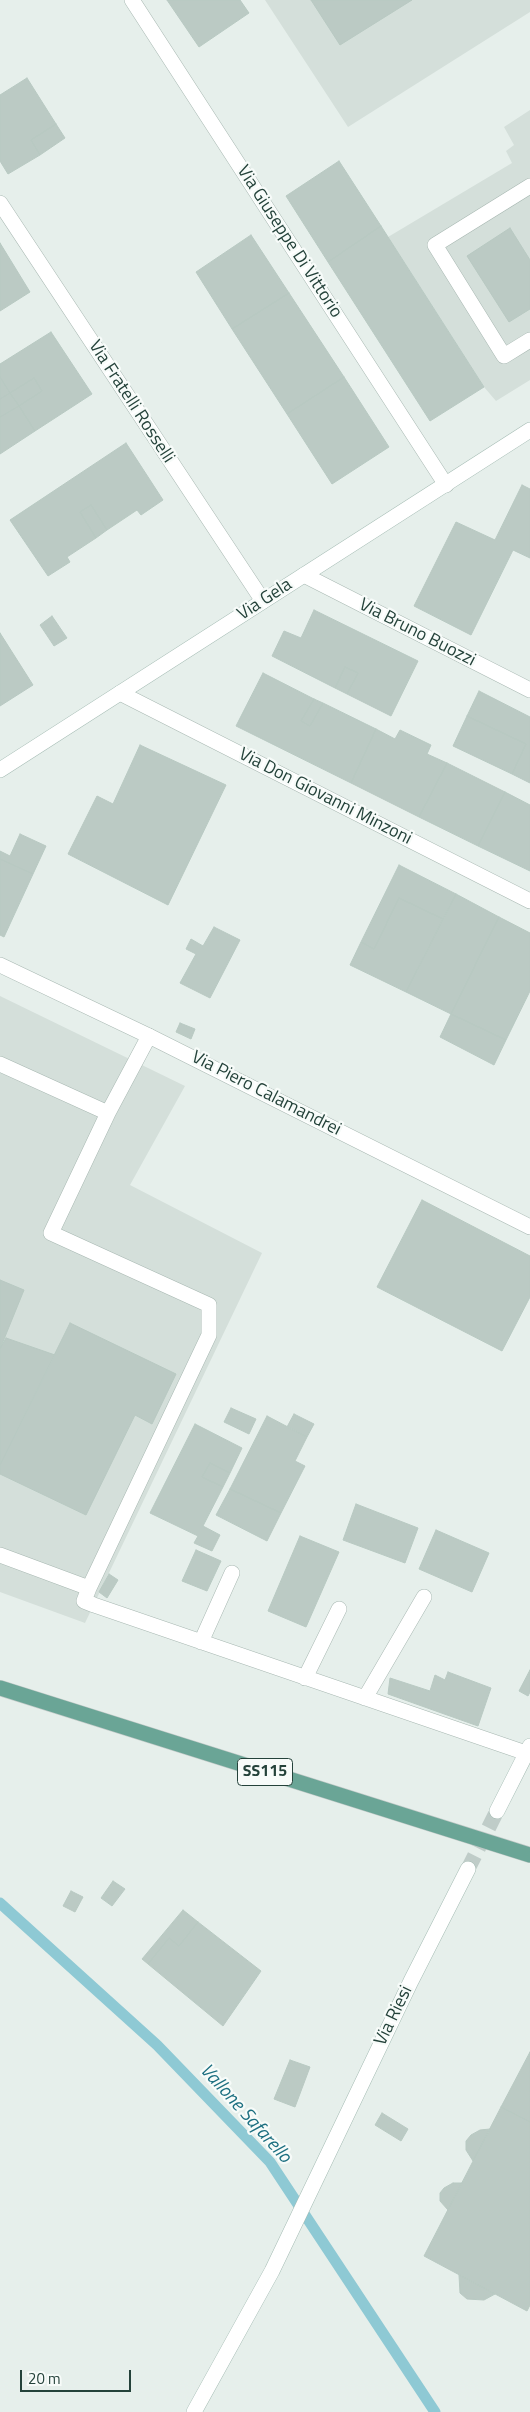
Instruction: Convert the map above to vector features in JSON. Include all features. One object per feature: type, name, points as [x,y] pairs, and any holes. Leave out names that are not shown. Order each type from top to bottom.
[{"type":"main road","name":"SS115","points":[[0,1688],[530,1855]]},
{"type":"street","name":"Via Giuseppe Di Vittorio","points":[[132,0],[446,484]]},
{"type":"street","points":[[530,186],[434,246],[504,356],[530,340]]},
{"type":"street","name":"Via Fratelli Rosselli","points":[[0,203],[263,602]]},
{"type":"street","name":"Via Gela","points":[[0,770],[530,431]]},
{"type":"street","name":"Via Bruno Buozzi","points":[[304,575],[530,690]]},
{"type":"street","name":"Via Don Giovanni Minzoni","points":[[120,693],[530,901]]},
{"type":"street","name":"Via Piero Calamandrei","points":[[0,965],[149,1036],[530,1227]]},
{"type":"street","points":[[149,1036],[108,1113],[51,1233],[209,1305],[209,1335],[84,1601],[305,1678],[528,1749],[497,1811]]},
{"type":"street","points":[[0,1064],[108,1113]]},
{"type":"street","points":[[0,1554],[89,1588]]},
{"type":"street","points":[[201,1642],[232,1573]]},
{"type":"street","points":[[365,1698],[424,1597]]},
{"type":"street","points":[[305,1678],[339,1609]]},
{"type":"street","name":"Via Riesi","points":[[194,2412],[272,2271],[468,1868]]},
{"type":"shaded area","points":[[265,0],[530,0],[530,12],[348,127]]},
{"type":"shaded area","points":[[530,110],[530,380],[496,401],[484,387],[388,237],[512,163],[506,151],[514,145],[504,127]]},
{"type":"shaded area","points":[[0,996],[185,1086],[130,1185],[262,1253],[85,1623],[0,1592]]},
{"type":"building","points":[[167,0],[240,0],[249,13],[199,47]]},
{"type":"building","points":[[311,0],[412,0],[340,45]]},
{"type":"building","points":[[27,78],[56,124],[31,140],[40,155],[8,174],[0,161],[0,95]]},
{"type":"building","points":[[56,124],[65,138],[40,155],[31,140]]},
{"type":"building","points":[[339,161],[381,226],[328,262],[286,196]]},
{"type":"building","points":[[381,226],[484,387],[430,421],[328,262]]},
{"type":"building","points":[[510,228],[530,260],[530,309],[509,322],[467,256]]},
{"type":"building","points":[[251,235],[289,293],[232,329],[196,272]]},
{"type":"building","points":[[0,243],[30,292],[0,311]]},
{"type":"building","points":[[289,293],[344,377],[287,414],[232,329]]},
{"type":"building","points":[[51,332],[92,394],[35,431],[19,406],[42,391],[34,378],[10,393],[0,377],[0,364]]},
{"type":"building","points":[[0,377],[10,393],[0,399]]},
{"type":"building","points":[[344,377],[389,447],[332,484],[287,414]]},
{"type":"building","points":[[34,378],[42,391],[19,406],[10,393]]},
{"type":"building","points":[[10,393],[19,406],[0,417],[0,399]]},
{"type":"building","points":[[19,406],[35,431],[0,454],[0,417]]},
{"type":"building","points":[[126,443],[163,500],[141,515],[137,510],[107,530],[91,505],[80,512],[96,538],[67,557],[70,562],[48,576],[10,520]]},
{"type":"building","points":[[522,485],[530,489],[530,558],[513,550],[471,635],[414,606],[456,522],[495,540]]},
{"type":"building","points":[[91,505],[107,530],[96,538],[80,512]]},
{"type":"building","points":[[314,610],[418,661],[391,716],[347,694],[358,673],[345,667],[335,688],[272,656],[284,631],[301,638]]},
{"type":"building","points":[[52,616],[67,638],[54,646],[40,625]]},
{"type":"building","points":[[0,633],[33,685],[0,706]]},
{"type":"building","points":[[345,667],[358,673],[347,694],[335,688]]},
{"type":"building","points":[[263,673],[314,699],[301,721],[310,726],[323,703],[376,729],[351,783],[236,726]]},
{"type":"building","points":[[479,691],[530,717],[530,783],[512,774],[526,744],[467,716]]},
{"type":"building","points":[[314,699],[323,703],[310,726],[301,721]]},
{"type":"building","points":[[467,716],[526,744],[512,774],[453,746]]},
{"type":"building","points":[[376,729],[395,739],[400,730],[431,745],[427,754],[447,763],[419,817],[351,783]]},
{"type":"building","points":[[140,745],[226,785],[168,905],[68,854],[97,796],[113,804]]},
{"type":"building","points":[[447,763],[505,792],[478,846],[419,817]]},
{"type":"building","points":[[505,792],[530,805],[530,871],[478,846]]},
{"type":"building","points":[[20,834],[46,846],[33,874],[0,859],[0,851],[10,856]]},
{"type":"building","points":[[0,859],[33,874],[4,937],[0,935]]},
{"type":"building","points":[[399,865],[456,894],[443,919],[399,898],[374,949],[361,942]]},
{"type":"building","points":[[456,894],[499,917],[451,1014],[406,992]]},
{"type":"building","points":[[399,898],[443,919],[406,992],[350,965],[361,942],[374,949]]},
{"type":"building","points":[[499,917],[530,933],[530,991],[506,1040],[451,1014]]},
{"type":"building","points":[[214,927],[240,940],[210,998],[180,983],[196,954],[186,949],[191,939],[203,946]]},
{"type":"building","points":[[451,1014],[506,1040],[494,1065],[440,1037]]},
{"type":"building","points":[[180,1023],[195,1029],[191,1039],[176,1032]]},
{"type":"building","points":[[422,1200],[530,1256],[530,1297],[502,1351],[377,1287]]},
{"type":"building","points":[[0,1280],[24,1290],[0,1349]]},
{"type":"building","points":[[70,1323],[176,1374],[152,1424],[135,1415],[86,1515],[0,1474],[0,1465]]},
{"type":"building","points":[[6,1338],[55,1355],[0,1465],[0,1349]]},
{"type":"building","points":[[231,1408],[256,1419],[249,1434],[224,1422]]},
{"type":"building","points":[[294,1414],[314,1424],[307,1437],[287,1427]]},
{"type":"building","points":[[267,1416],[307,1437],[295,1461],[305,1466],[281,1513],[230,1489]]},
{"type":"building","points":[[195,1424],[242,1448],[230,1473],[210,1463],[202,1477],[223,1487],[203,1526],[220,1535],[212,1551],[194,1543],[198,1536],[150,1513]]},
{"type":"building","points":[[210,1463],[230,1473],[223,1487],[202,1477]]},
{"type":"building","points":[[230,1489],[281,1513],[267,1541],[216,1515]]},
{"type":"building","points":[[356,1504],[418,1528],[405,1563],[343,1540]]},
{"type":"building","points":[[436,1530],[489,1553],[472,1592],[419,1569]]},
{"type":"building","points":[[300,1536],[339,1552],[306,1627],[268,1611]]},
{"type":"building","points":[[196,1550],[221,1561],[207,1591],[182,1581]]},
{"type":"building","points":[[109,1574],[118,1580],[107,1598],[99,1592]]},
{"type":"building","points":[[530,1670],[530,1692],[528,1696],[519,1691]]},
{"type":"building","points":[[448,1672],[491,1688],[478,1726],[388,1694],[390,1678],[430,1691],[435,1675],[445,1680]]},
{"type":"building","points":[[113,1881],[125,1889],[112,1906],[101,1898]]},
{"type":"building","points":[[71,1891],[83,1897],[75,1912],[63,1906]]},
{"type":"building","points":[[183,1910],[198,1922],[179,1946],[169,1938],[148,1964],[142,1959]]},
{"type":"building","points":[[198,1922],[261,1971],[223,2026],[148,1964],[169,1938],[179,1946]]},
{"type":"building","points":[[530,2052],[530,2122],[501,2107]]},
{"type":"building","points":[[290,2060],[310,2067],[295,2107],[274,2099]]},
{"type":"building","points":[[501,2107],[530,2122],[530,2305],[527,2311],[424,2256]]},
{"type":"building","points":[[382,2113],[408,2129],[401,2141],[375,2125]]},
{"type":"building","points":[[490,2129],[473,2161],[466,2150],[466,2141],[471,2135],[480,2130]]},
{"type":"building","points":[[453,2183],[462,2183],[448,2210],[440,2201],[440,2193],[444,2188]]},
{"type":"building","points":[[459,2275],[495,2294],[484,2300],[467,2299],[460,2293]]},
{"type":"waterway","name":"Vallone Safarello","points":[[0,1903],[157,2045],[270,2162],[435,2412]]},
{"type":"tunnel","points":[[468,1869],[497,1811]]}]
